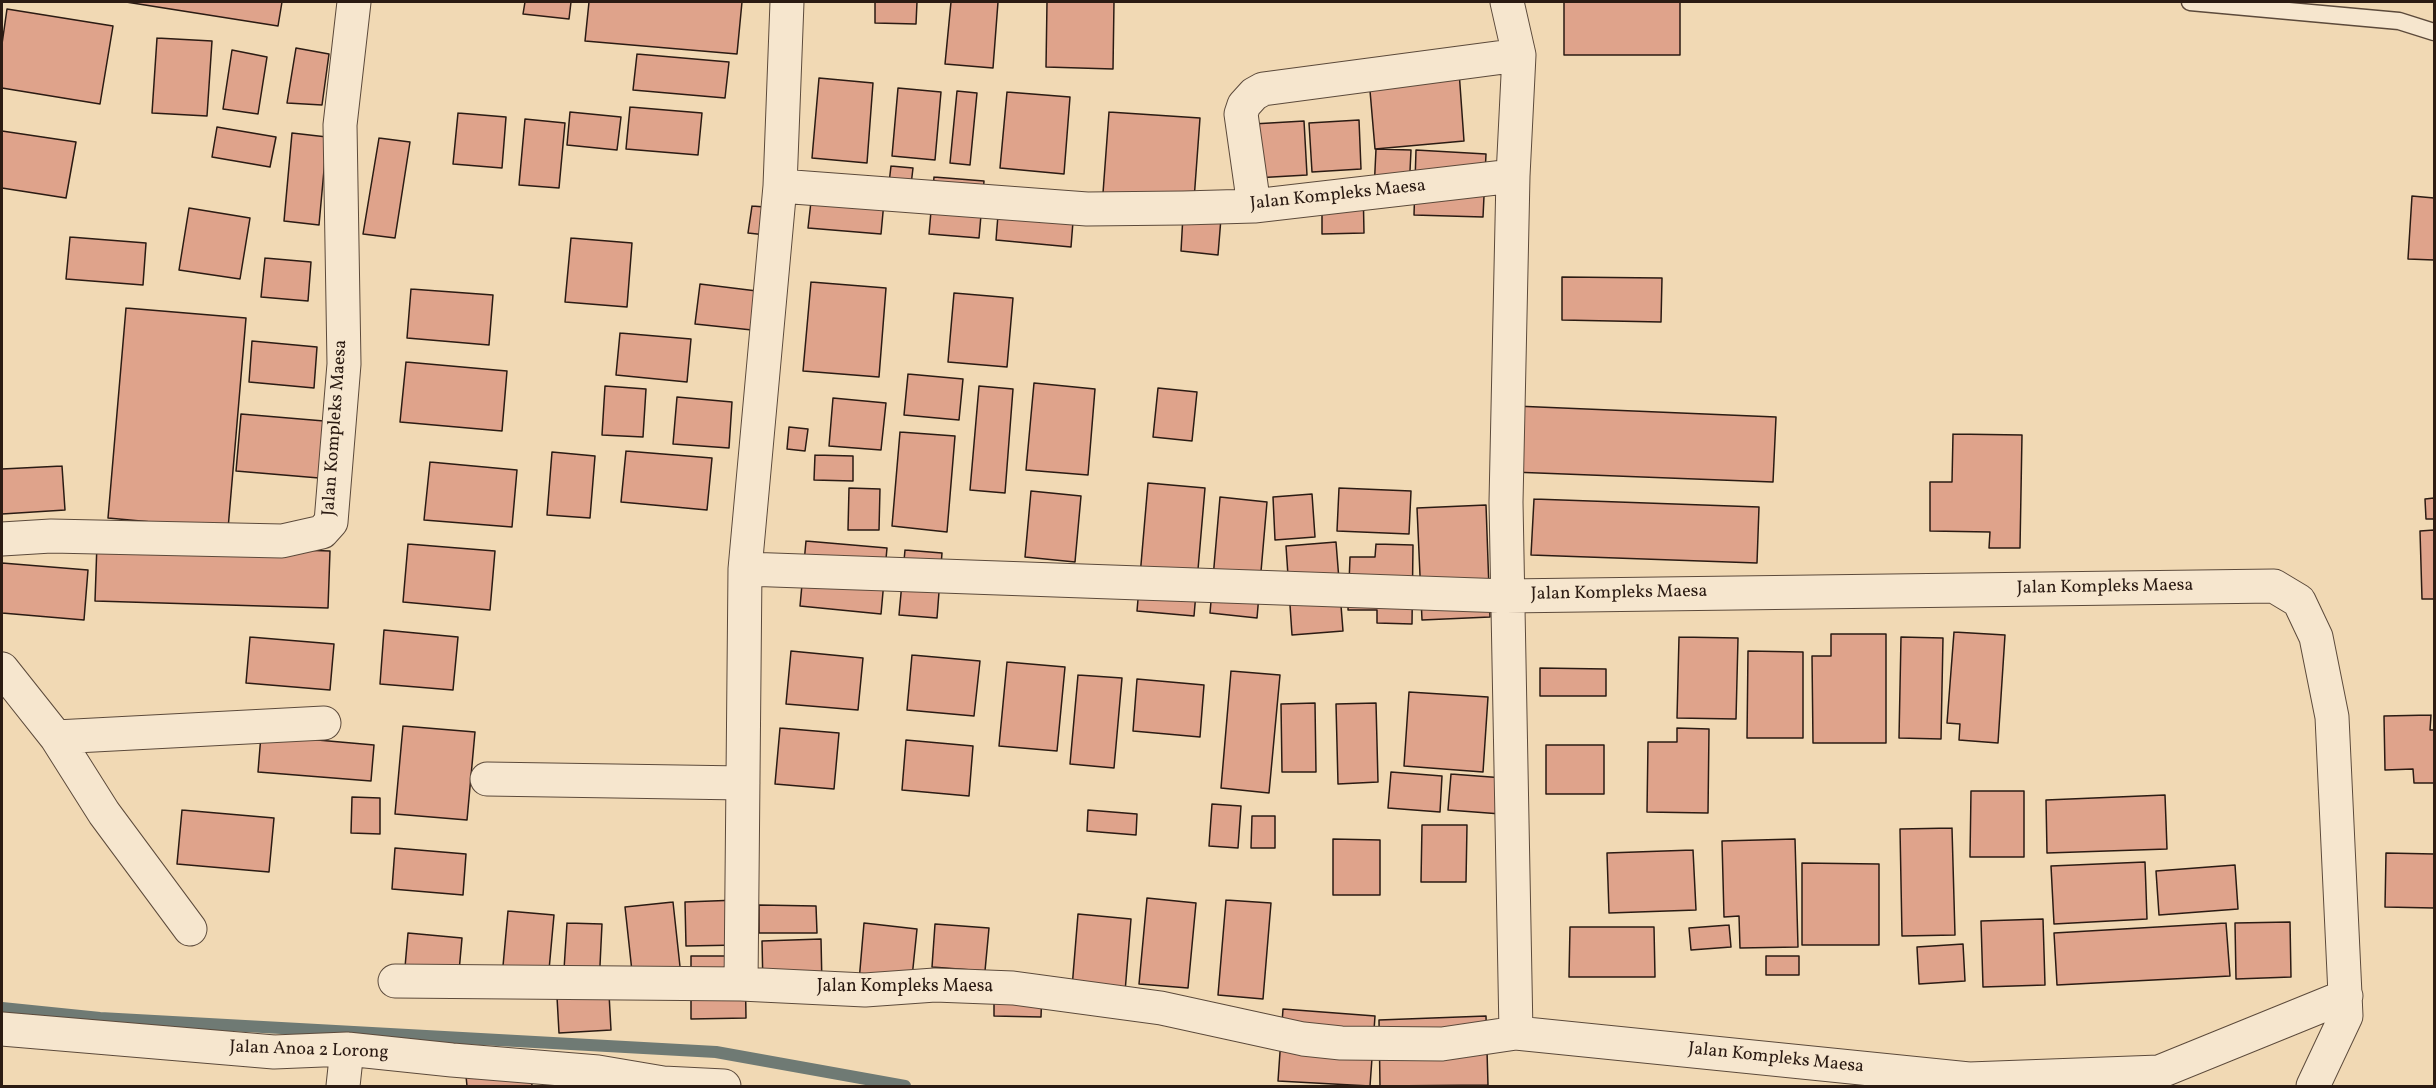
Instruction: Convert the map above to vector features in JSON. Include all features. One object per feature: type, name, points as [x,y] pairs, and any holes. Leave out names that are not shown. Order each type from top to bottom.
[{"type":"street","name":"Jalan Kompleks Maesa","points":[[2,539],[51,536],[282,541],[322,532],[331,522],[344,364],[340,125],[354,2]]},
{"type":"street","points":[[741,984],[745,569],[780,186],[787,2]]},
{"type":"street","points":[[1507,2],[1519,54],[1513,176]]},
{"type":"street","points":[[1254,206],[1241,114],[1244,105],[1254,94],[1263,89],[1519,54]]},
{"type":"street","name":"Jalan Kompleks Maesa","points":[[780,186],[1087,209],[1254,206],[1513,176],[1506,596],[1516,1033]]},
{"type":"street","name":"Jalan Kompleks Maesa","points":[[395,981],[741,984],[865,990],[935,985],[1013,988],[1161,1008],[1303,1039],[1341,1043],[1443,1044],[1516,1033],[1969,1079],[2159,1072],[2346,1006],[2332,717],[2316,637],[2299,601],[2274,586],[1506,596],[745,569]]},
{"type":"street","points":[[2,669],[56,737],[104,813],[190,930]]},
{"type":"street","points":[[56,737],[324,723]]},
{"type":"street","points":[[487,779],[743,783]]},
{"type":"street","points":[[2313,1086],[2346,1006]]},
{"type":"street","name":"Jalan Anoa 2 Lorong","points":[[2,1029],[155,1044],[274,1052],[347,1049],[598,1072],[663,1083],[724,1086]]},
{"type":"street","points":[[343,1086],[347,1049]]},
{"type":"lane","points":[[2190,2],[2399,21],[2434,32]]},
{"type":"building","points":[[126,2],[282,2],[278,26]]},
{"type":"building","points":[[525,2],[571,2],[569,19],[523,14]]},
{"type":"building","points":[[589,2],[742,2],[737,54],[585,41]]},
{"type":"building","points":[[875,2],[917,2],[916,24],[875,23]]},
{"type":"building","points":[[951,2],[998,2],[993,68],[945,64]]},
{"type":"building","points":[[1047,2],[1114,2],[1113,69],[1046,67]]},
{"type":"building","points":[[1564,2],[1680,2],[1680,55],[1564,55]]},
{"type":"building","points":[[7,9],[113,26],[100,104],[2,88],[2,44]]},
{"type":"building","points":[[157,38],[212,41],[207,116],[152,113]]},
{"type":"building","points":[[296,48],[329,54],[322,105],[287,103]]},
{"type":"building","points":[[232,50],[267,57],[258,114],[223,109]]},
{"type":"building","points":[[637,54],[729,62],[725,98],[633,90]]},
{"type":"building","points":[[1459,71],[1464,141],[1375,149],[1369,79]]},
{"type":"building","points":[[819,78],[873,83],[867,163],[812,158]]},
{"type":"building","points":[[898,88],[941,92],[935,160],[892,156]]},
{"type":"building","points":[[957,91],[977,93],[970,165],[950,163]]},
{"type":"building","points":[[1007,92],[1070,97],[1064,174],[1000,168]]},
{"type":"building","points":[[630,107],[702,113],[698,155],[626,149]]},
{"type":"building","points":[[570,112],[621,117],[617,150],[567,145]]},
{"type":"building","points":[[1109,112],[1200,118],[1194,200],[1103,193]]},
{"type":"building","points":[[458,113],[506,117],[502,168],[453,164]]},
{"type":"building","points":[[525,119],[565,123],[559,188],[519,185]]},
{"type":"building","points":[[1359,120],[1361,169],[1312,172],[1309,123]]},
{"type":"building","points":[[1304,121],[1307,175],[1255,178],[1253,124]]},
{"type":"building","points":[[217,127],[276,137],[270,167],[212,157]]},
{"type":"building","points":[[2,131],[76,142],[66,198],[2,188]]},
{"type":"building","points":[[292,133],[327,137],[319,225],[284,221]]},
{"type":"building","points":[[379,138],[410,142],[395,238],[363,234]]},
{"type":"building","points":[[1376,149],[1411,150],[1409,192],[1374,191]]},
{"type":"building","points":[[1416,150],[1486,154],[1483,217],[1414,215]]},
{"type":"building","points":[[891,166],[913,168],[909,202],[887,200]]},
{"type":"building","points":[[934,177],[984,181],[979,238],[929,234]]},
{"type":"building","points":[[1363,183],[1364,233],[1322,234],[1322,184]]},
{"type":"building","points":[[813,184],[885,191],[881,234],[808,228]]},
{"type":"building","points":[[1000,190],[1075,196],[1071,247],[996,240]]},
{"type":"building","points":[[2412,196],[2434,198],[2434,260],[2408,259]]},
{"type":"building","points":[[752,206],[778,208],[775,236],[748,233]]},
{"type":"building","points":[[189,208],[250,218],[240,279],[179,270]]},
{"type":"building","points":[[1183,215],[1221,218],[1218,255],[1181,251]]},
{"type":"building","points":[[70,237],[146,243],[143,285],[66,279]]},
{"type":"building","points":[[571,238],[632,243],[627,307],[565,302]]},
{"type":"building","points":[[265,258],[311,262],[308,301],[261,297]]},
{"type":"building","points":[[1562,277],[1662,278],[1661,322],[1562,320]]},
{"type":"building","points":[[811,282],[886,288],[879,377],[803,371]]},
{"type":"building","points":[[700,284],[757,291],[752,330],[695,324]]},
{"type":"building","points":[[411,289],[493,295],[489,345],[407,338]]},
{"type":"building","points":[[954,293],[1013,298],[1007,367],[948,362]]},
{"type":"building","points":[[126,308],[246,318],[228,529],[108,518]]},
{"type":"building","points":[[620,333],[691,339],[687,382],[616,375]]},
{"type":"building","points":[[252,341],[317,347],[314,388],[249,382]]},
{"type":"building","points":[[406,362],[507,371],[502,431],[400,422]]},
{"type":"building","points":[[908,374],[963,379],[959,420],[904,415]]},
{"type":"building","points":[[1034,383],[1095,389],[1088,475],[1026,470]]},
{"type":"building","points":[[605,386],[646,389],[643,437],[602,435]]},
{"type":"building","points":[[979,386],[1013,389],[1005,493],[970,490]]},
{"type":"building","points":[[1158,388],[1197,392],[1192,441],[1153,437]]},
{"type":"building","points":[[677,397],[732,402],[729,448],[673,444]]},
{"type":"building","points":[[833,398],[886,403],[881,450],[829,446]]},
{"type":"building","points":[[1515,406],[1776,417],[1773,482],[1512,472]]},
{"type":"building","points":[[241,414],[324,421],[319,478],[236,471]]},
{"type":"building","points":[[789,427],[808,429],[805,451],[787,449]]},
{"type":"building","points":[[900,432],[955,436],[947,532],[892,526]]},
{"type":"building","points":[[1953,434],[2022,435],[2020,548],[1989,548],[1990,532],[1930,531],[1930,482],[1952,482]]},
{"type":"building","points":[[626,451],[712,458],[707,510],[621,502]]},
{"type":"building","points":[[552,452],[595,456],[590,518],[547,515]]},
{"type":"building","points":[[815,455],[853,456],[853,481],[814,480]]},
{"type":"building","points":[[430,462],[517,470],[512,527],[424,520]]},
{"type":"building","points":[[62,466],[65,510],[2,514],[2,469]]},
{"type":"building","points":[[1148,483],[1205,488],[1194,616],[1137,611]]},
{"type":"building","points":[[849,488],[880,489],[879,530],[848,530]]},
{"type":"building","points":[[1339,488],[1411,491],[1409,534],[1337,531]]},
{"type":"building","points":[[1031,491],[1081,496],[1075,562],[1025,557]]},
{"type":"building","points":[[1312,494],[1315,537],[1275,540],[1273,497]]},
{"type":"building","points":[[1220,497],[1267,502],[1257,618],[1210,613]]},
{"type":"building","points":[[2434,498],[2434,519],[2426,519],[2425,499]]},
{"type":"building","points":[[1534,499],[1759,507],[1757,563],[1531,555]]},
{"type":"building","points":[[1486,505],[1490,617],[1422,620],[1417,508]]},
{"type":"building","points":[[2434,530],[2434,599],[2422,599],[2420,531]]},
{"type":"building","points":[[806,541],[887,548],[881,614],[800,606]]},
{"type":"building","points":[[1336,542],[1343,631],[1292,635],[1286,546]]},
{"type":"building","points":[[97,543],[330,551],[328,608],[95,601]]},
{"type":"building","points":[[408,544],[495,551],[490,610],[403,602]]},
{"type":"building","points":[[1376,544],[1413,545],[1412,624],[1377,623],[1377,610],[1348,610],[1350,557],[1375,557]]},
{"type":"building","points":[[905,550],[942,553],[937,618],[899,615]]},
{"type":"building","points":[[2,563],[88,570],[84,620],[2,613]]},
{"type":"building","points":[[384,630],[458,637],[453,690],[380,684]]},
{"type":"building","points":[[1954,632],[2005,635],[1998,743],[1959,740],[1960,724],[1947,723]]},
{"type":"building","points":[[1831,634],[1886,634],[1886,743],[1813,743],[1812,656],[1831,656]]},
{"type":"building","points":[[250,637],[334,644],[330,690],[246,683]]},
{"type":"building","points":[[1679,637],[1738,638],[1736,719],[1677,718]]},
{"type":"building","points":[[1901,637],[1943,638],[1941,739],[1899,738]]},
{"type":"building","points":[[791,651],[863,658],[858,710],[786,704]]},
{"type":"building","points":[[1748,651],[1803,652],[1803,738],[1747,738]]},
{"type":"building","points":[[912,655],[980,661],[974,716],[907,710]]},
{"type":"building","points":[[1007,662],[1065,667],[1057,751],[999,746]]},
{"type":"building","points":[[1540,668],[1606,669],[1606,696],[1540,696]]},
{"type":"building","points":[[1231,671],[1280,675],[1269,793],[1221,788]]},
{"type":"building","points":[[1078,675],[1122,678],[1114,768],[1070,764]]},
{"type":"building","points":[[1137,679],[1204,685],[1200,737],[1133,731]]},
{"type":"building","points":[[1409,692],[1488,697],[1483,772],[1404,766]]},
{"type":"building","points":[[1315,703],[1316,772],[1282,772],[1281,704]]},
{"type":"building","points":[[1376,703],[1378,782],[1338,784],[1336,704]]},
{"type":"building","points":[[2431,715],[2430,730],[2434,730],[2434,783],[2414,783],[2413,769],[2385,770],[2384,716]]},
{"type":"building","points":[[403,726],[475,732],[467,820],[395,814]]},
{"type":"building","points":[[780,728],[839,733],[834,789],[775,784]]},
{"type":"building","points":[[1677,728],[1709,729],[1708,813],[1647,812],[1648,742],[1677,742]]},
{"type":"building","points":[[261,735],[374,745],[371,781],[258,772]]},
{"type":"building","points":[[906,740],[973,746],[969,796],[902,790]]},
{"type":"building","points":[[1546,745],[1604,745],[1604,794],[1546,794]]},
{"type":"building","points":[[1391,772],[1442,776],[1440,812],[1388,808]]},
{"type":"building","points":[[1451,774],[1504,778],[1501,814],[1448,810]]},
{"type":"building","points":[[1971,791],[2024,791],[2024,857],[1970,857]]},
{"type":"building","points":[[2165,795],[2167,849],[2047,853],[2046,800]]},
{"type":"building","points":[[352,797],[380,798],[380,834],[351,833]]},
{"type":"building","points":[[1212,804],[1241,806],[1238,848],[1209,846]]},
{"type":"building","points":[[182,810],[274,818],[269,872],[177,864]]},
{"type":"building","points":[[1088,810],[1137,814],[1136,835],[1087,831]]},
{"type":"building","points":[[1252,816],[1275,816],[1275,848],[1251,848]]},
{"type":"building","points":[[1422,825],[1467,825],[1466,882],[1421,882]]},
{"type":"building","points":[[1952,828],[1955,935],[1902,936],[1900,829]]},
{"type":"building","points":[[1333,839],[1380,840],[1380,895],[1333,895]]},
{"type":"building","points":[[1795,839],[1798,947],[1740,948],[1739,916],[1724,917],[1722,841]]},
{"type":"building","points":[[395,848],[466,854],[463,895],[392,889]]},
{"type":"building","points":[[1693,850],[1696,910],[1609,913],[1607,853]]},
{"type":"building","points":[[2386,853],[2434,854],[2434,908],[2385,907]]},
{"type":"building","points":[[2145,862],[2147,919],[2054,924],[2051,866]]},
{"type":"building","points":[[1802,863],[1879,864],[1879,945],[1802,945]]},
{"type":"building","points":[[2235,865],[2238,909],[2159,915],[2156,871]]},
{"type":"building","points":[[1147,898],[1196,903],[1188,988],[1139,984]]},
{"type":"building","points":[[738,900],[739,945],[686,946],[685,902]]},
{"type":"building","points":[[1226,900],[1271,903],[1263,999],[1218,995]]},
{"type":"building","points":[[673,902],[682,985],[634,990],[625,907]]},
{"type":"building","points":[[759,905],[816,906],[817,933],[759,933]]},
{"type":"building","points":[[508,911],[554,915],[547,992],[501,988]]},
{"type":"building","points":[[1078,914],[1131,919],[1125,992],[1072,988]]},
{"type":"building","points":[[2043,919],[2045,985],[1983,987],[1981,921]]},
{"type":"building","points":[[2290,922],[2291,977],[2236,979],[2235,923]]},
{"type":"building","points":[[567,923],[602,924],[599,986],[563,985]]},
{"type":"building","points":[[864,923],[917,929],[910,997],[858,993]]},
{"type":"building","points":[[2226,923],[2230,976],[2057,985],[2054,933]]},
{"type":"building","points":[[935,924],[989,928],[985,971],[932,967]]},
{"type":"building","points":[[1729,925],[1731,947],[1691,950],[1689,928]]},
{"type":"building","points":[[1570,927],[1654,927],[1655,977],[1569,977]]},
{"type":"building","points":[[408,933],[462,938],[457,994],[403,990]]},
{"type":"building","points":[[821,939],[822,986],[763,987],[762,941]]},
{"type":"building","points":[[1963,944],[1965,981],[1919,984],[1917,947]]},
{"type":"building","points":[[691,956],[745,956],[746,1018],[691,1019]]},
{"type":"building","points":[[1766,956],[1799,956],[1799,975],[1766,975]]},
{"type":"building","points":[[994,988],[1042,989],[1041,1017],[994,1016]]},
{"type":"building","points":[[609,994],[611,1030],[559,1033],[557,997]]},
{"type":"building","points":[[1283,1009],[1375,1016],[1370,1086],[1278,1081]]},
{"type":"building","points":[[1486,1016],[1488,1085],[1380,1086],[1379,1020]]},
{"type":"building","points":[[531,1071],[532,1086],[467,1086],[466,1076]]},
{"type":"waterway","points":[[2,1008],[100,1018],[716,1052],[905,1086]]}]
